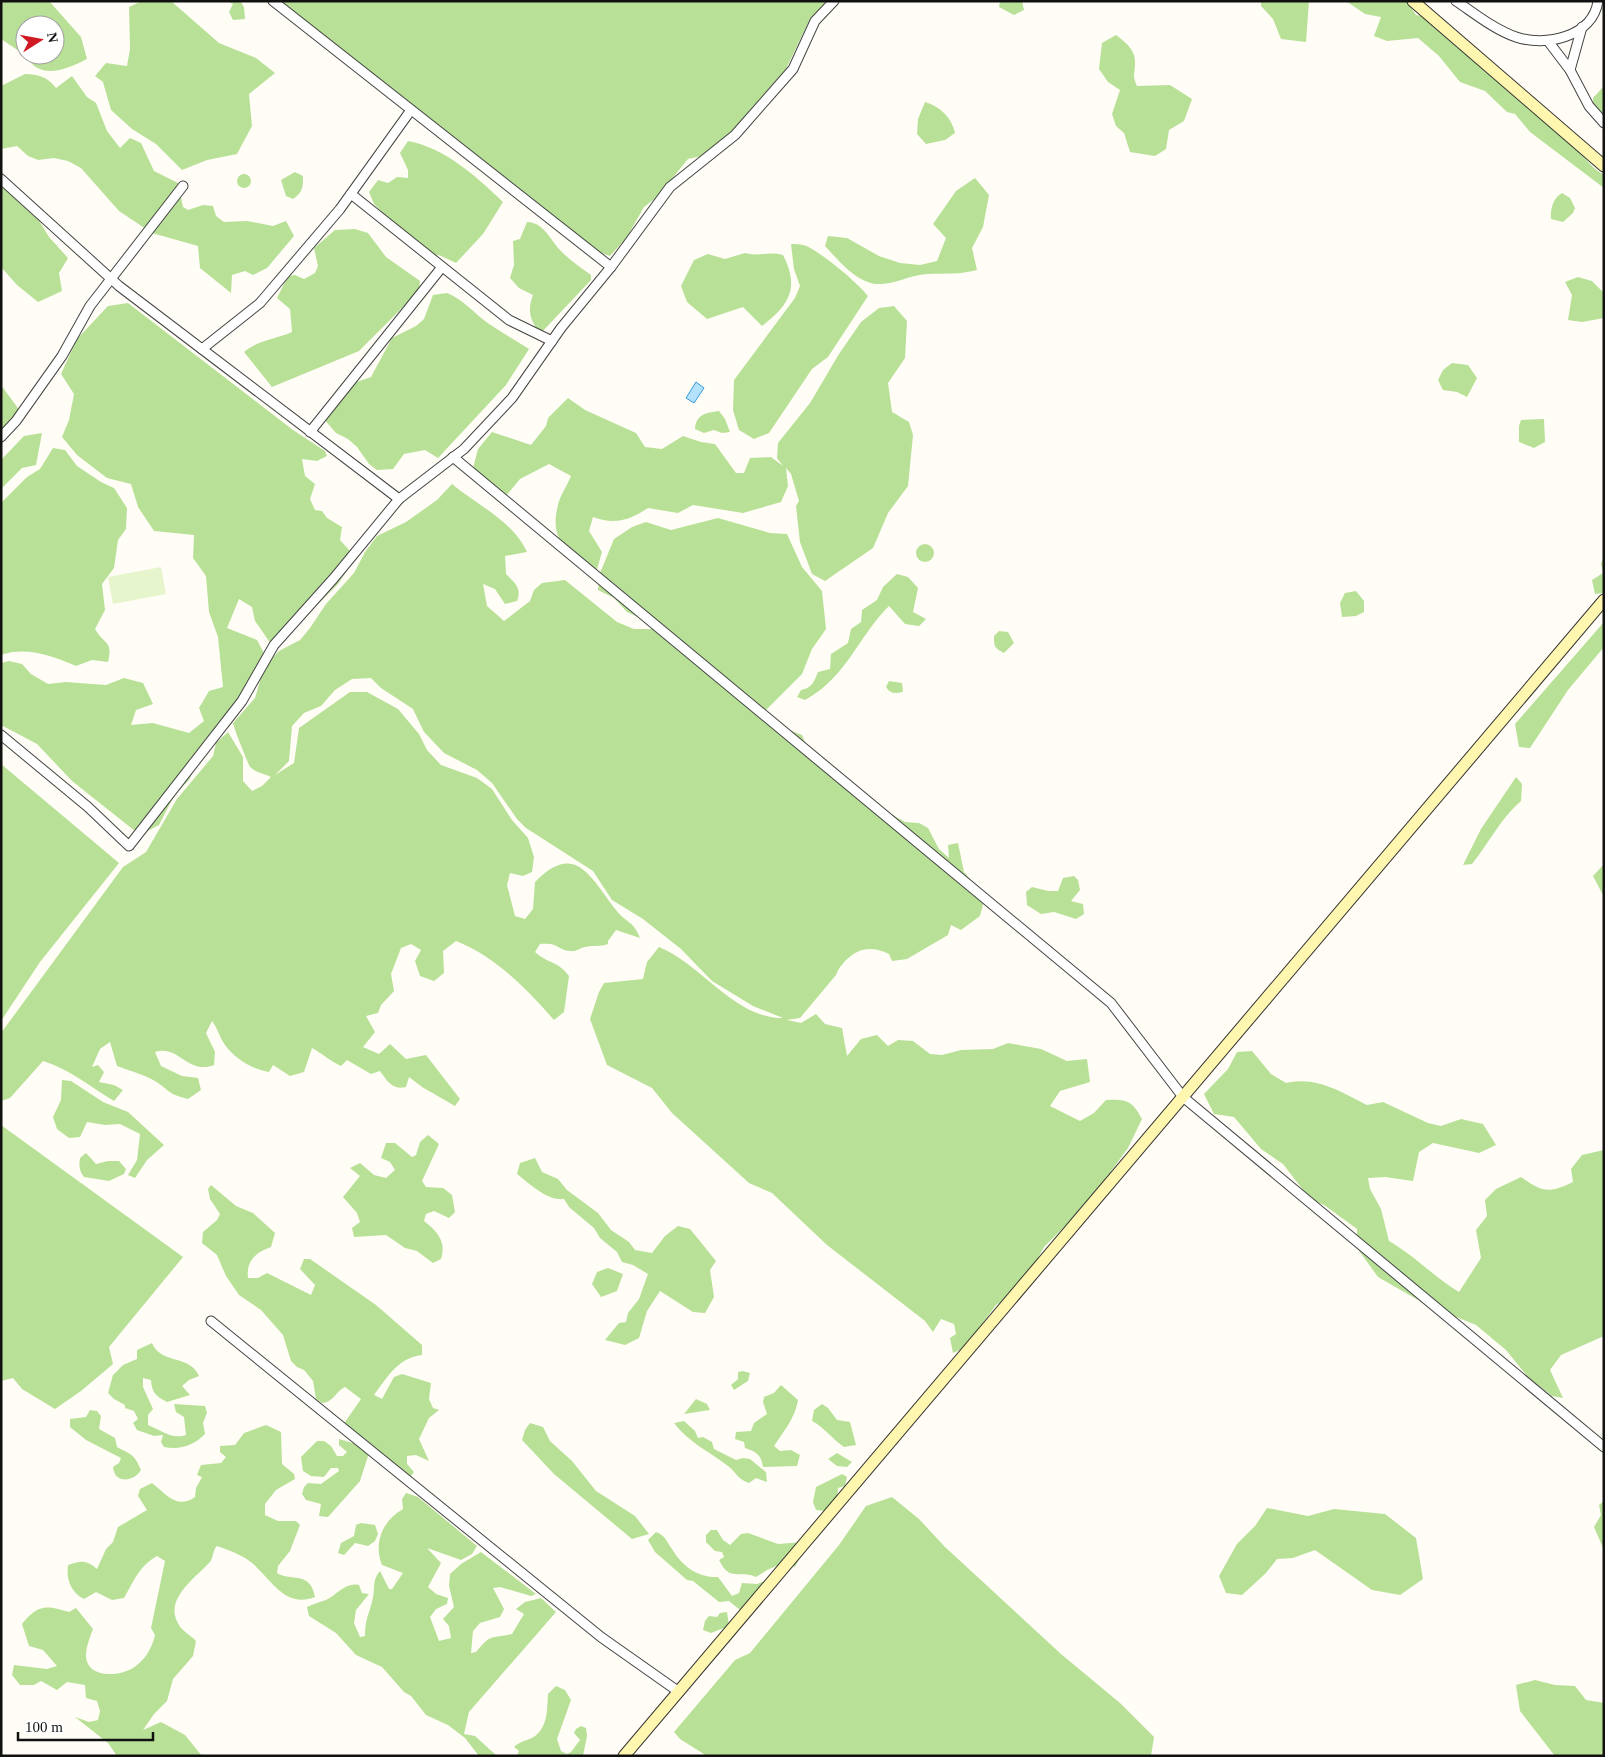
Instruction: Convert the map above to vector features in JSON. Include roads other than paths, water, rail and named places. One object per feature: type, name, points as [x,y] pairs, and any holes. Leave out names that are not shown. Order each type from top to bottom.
[{"type":"street","points":[[273,1],[611,267]]},
{"type":"street","points":[[1,735],[88,807],[129,846],[242,701],[274,645],[334,578],[399,499],[453,457],[512,398],[552,341],[611,267],[670,187],[735,134],[793,69],[815,21],[834,1]]},
{"type":"street","points":[[1413,1],[1604,166]]},
{"type":"street","points":[[1456,1],[1515,37],[1548,41],[1566,37],[1582,27],[1588,21],[1598,1]]},
{"type":"street","points":[[1570,70],[1582,27]]},
{"type":"street","points":[[1548,41],[1570,70],[1588,106],[1604,122]]},
{"type":"street","points":[[202,349],[260,302],[351,194],[411,110]]},
{"type":"street","points":[[1,179],[112,278],[399,499]]},
{"type":"street","points":[[1,437],[16,421],[62,356],[90,306],[183,186]]},
{"type":"street","points":[[351,194],[508,320],[552,341]]},
{"type":"street","points":[[310,432],[442,267]]},
{"type":"street","points":[[453,457],[1111,1002],[1184,1097],[1604,1447]]},
{"type":"street","points":[[624,1756],[1604,600]]},
{"type":"street","points":[[211,1321],[601,1637],[679,1692]]},
{"type":"water","points":[[696,382],[704,388],[694,403],[686,398]]}]
